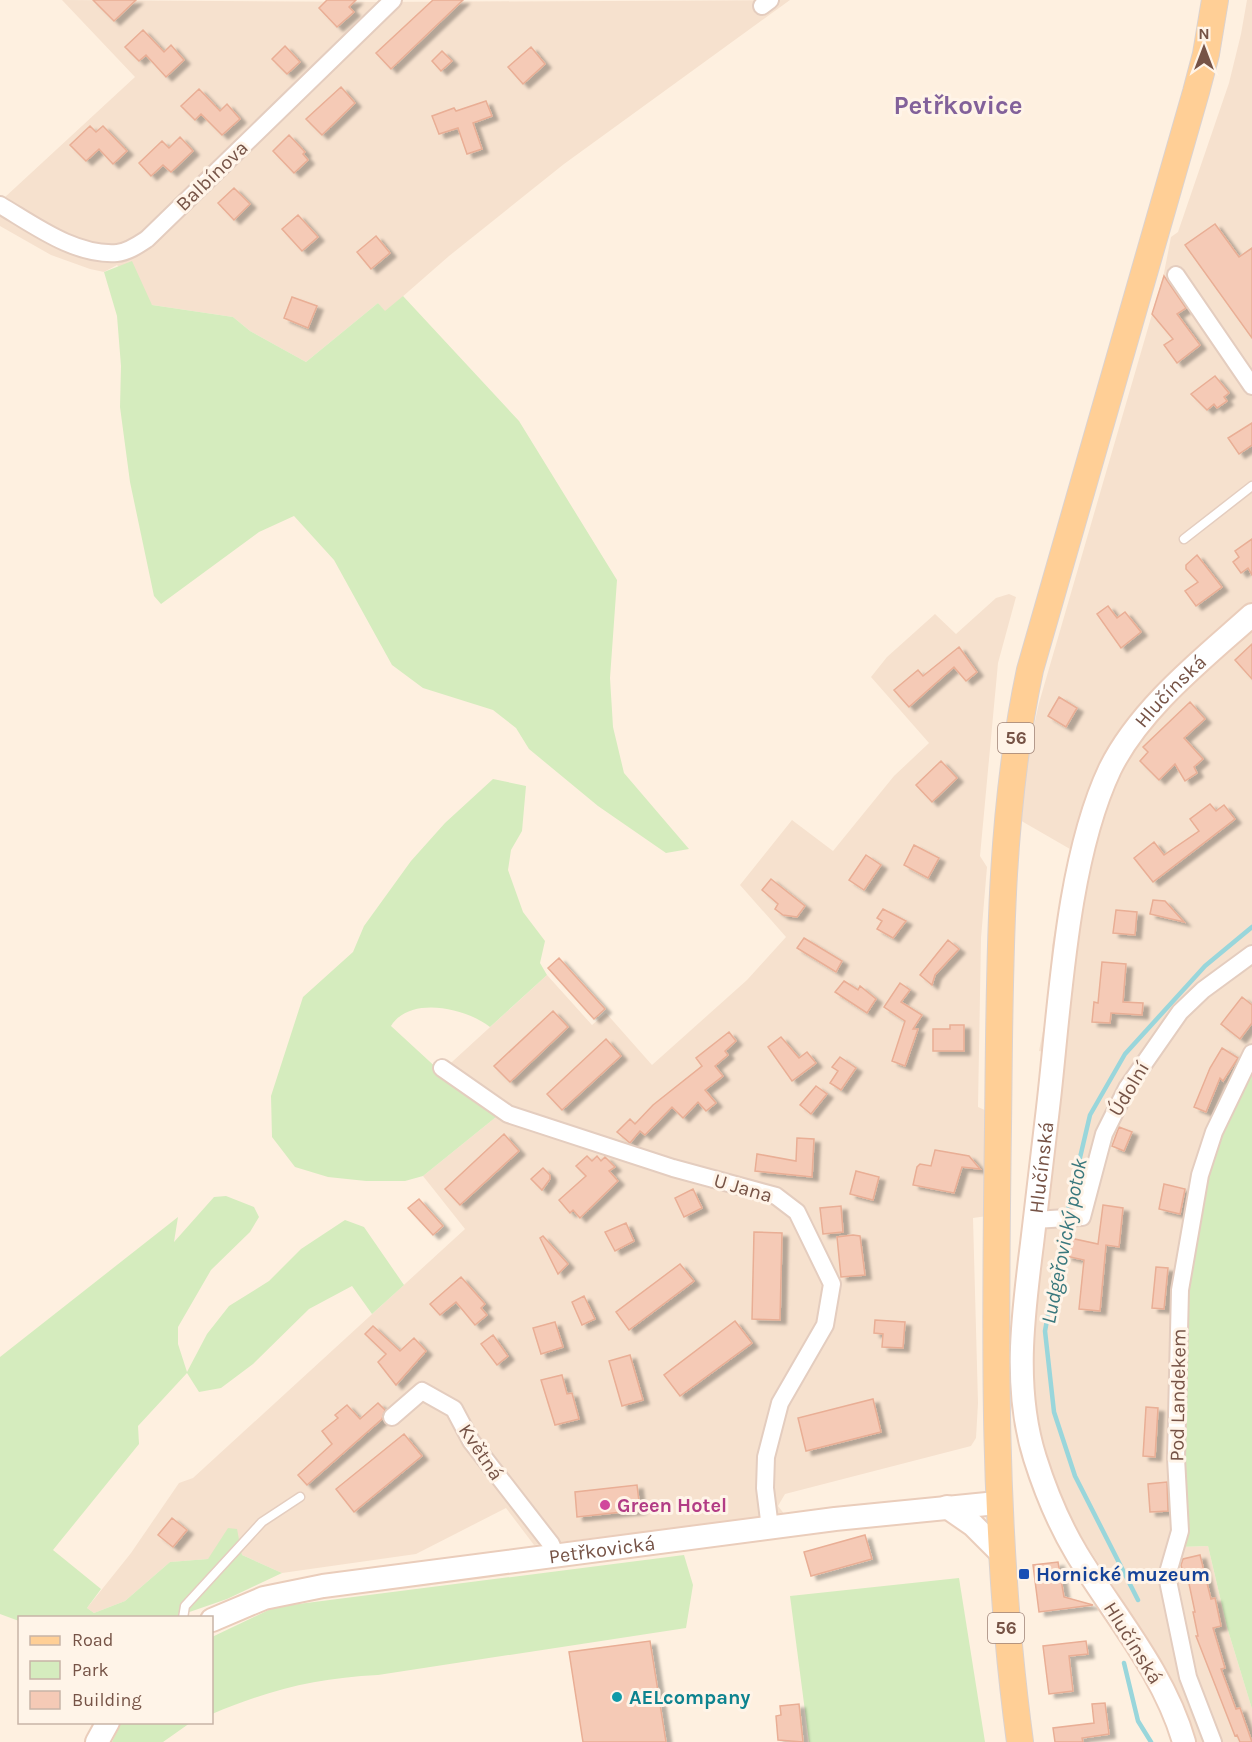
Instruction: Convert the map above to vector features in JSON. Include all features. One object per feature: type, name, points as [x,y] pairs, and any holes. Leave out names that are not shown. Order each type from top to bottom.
[{"type":"main road","name":"56","points":[[1020,1742],[1000,1552],[998,1503],[997,1203],[1005,837],[1017,730],[1033,658],[1196,92],[1206,54],[1215,0]]},
{"type":"street","name":"Balbínova","points":[[0,205],[38,228],[82,248],[117,253],[132,249],[147,239],[393,0]]},
{"type":"street","points":[[1176,275],[1250,380]]},
{"type":"street","name":"Hlučínská","points":[[1184,1742],[1151,1668],[1057,1518],[1034,1453],[1024,1400],[1022,1351],[1054,1220],[1067,948],[1078,878],[1095,808],[1111,768],[1130,738],[1173,686],[1252,615]]},
{"type":"street","name":"Údolní","points":[[1054,1220],[1082,1217],[1111,1117],[1156,1044],[1192,998],[1252,954]]},
{"type":"street","name":"Pod Landekem","points":[[1213,1742],[1188,1677],[1167,1576],[1180,1531],[1176,1458],[1180,1290],[1200,1175],[1214,1132],[1252,1053]]},
{"type":"street","name":"U Jana","points":[[442,1068],[508,1114],[673,1168],[776,1196],[797,1212],[832,1284],[825,1325],[780,1403],[766,1457],[765,1488],[770,1528]]},
{"type":"street","name":"Květná","points":[[392,1417],[422,1391],[454,1409],[471,1441],[551,1544],[556,1555]]},
{"type":"street","name":"Petřkovická","points":[[213,1620],[250,1603],[302,1589],[770,1528],[998,1503]]},
{"type":"street","points":[[947,1507],[973,1525],[1000,1552]]},
{"type":"street","points":[[97,1742],[107,1724]]},
{"type":"lane","points":[[1184,539],[1252,486]]},
{"type":"lane","points":[[183,1616],[185,1606],[252,1531],[267,1517],[300,1497]]},
{"type":"shaded area","points":[[62,0],[380,2],[790,0],[564,164],[449,256],[385,312],[378,303],[306,362],[250,331],[233,317],[152,305],[117,265],[104,272],[90,269],[51,255],[0,226],[0,196],[4,198],[135,77]]},
{"type":"shaded area","points":[[1247,0],[1252,0],[1252,1065],[1180,1547],[1208,1546],[1227,1627],[1252,1709],[1252,1742],[1193,1742],[1158,1655],[1067,1515],[1050,1472],[1039,1426],[1031,1373],[1031,1344],[1065,1056],[1039,1051],[1049,1001],[1052,946],[1070,849],[1018,819],[1023,775],[1039,703],[1164,273],[1171,237],[1178,232],[1229,83]]},
{"type":"shaded area","points":[[1009,594],[1016,597],[998,663],[980,856],[987,867],[981,938],[978,1107],[987,1111],[987,1216],[973,1218],[978,1403],[976,1438],[971,1446],[785,1494],[778,1506],[785,1515],[534,1545],[506,1508],[416,1554],[282,1573],[242,1555],[241,1545],[208,1559],[170,1562],[125,1601],[94,1613],[87,1608],[131,1553],[179,1483],[193,1478],[465,1229],[423,1176],[496,1117],[441,1072],[547,975],[592,1025],[606,1013],[652,1065],[747,980],[786,937],[740,885],[792,820],[833,851],[894,776],[929,743],[871,677],[887,657],[935,614],[956,634],[996,598]]},
{"type":"green space","points":[[132,261],[152,305],[233,317],[250,331],[306,362],[378,303],[385,311],[403,296],[519,421],[617,580],[610,678],[613,727],[624,773],[689,849],[666,853],[598,806],[529,749],[516,728],[493,710],[423,688],[392,665],[334,560],[294,516],[259,532],[161,604],[154,596],[130,482],[120,407],[121,366],[117,316],[104,272]]},
{"type":"green space","points":[[493,779],[526,786],[522,831],[511,850],[508,870],[523,912],[545,941],[540,963],[547,975],[490,1027],[467,1014],[439,1008],[411,1010],[400,1016],[391,1026],[441,1072],[496,1117],[423,1176],[405,1181],[366,1181],[328,1177],[295,1167],[272,1137],[271,1096],[303,997],[353,952],[364,926],[411,861],[445,823]]},
{"type":"green space","points":[[1252,1065],[1252,1709],[1227,1627],[1208,1546],[1179,1547],[1185,1289],[1196,1219],[1219,1133]]},
{"type":"green space","points":[[226,1196],[254,1207],[259,1217],[250,1232],[211,1270],[178,1327],[178,1344],[187,1372],[207,1334],[229,1306],[269,1281],[301,1249],[345,1220],[364,1227],[404,1285],[372,1314],[352,1286],[309,1309],[253,1364],[221,1388],[199,1392],[187,1373],[138,1426],[139,1444],[53,1550],[101,1589],[87,1608],[94,1613],[125,1601],[170,1562],[208,1559],[228,1528],[237,1529],[242,1555],[282,1573],[227,1599],[178,1616],[18,1616],[18,1621],[0,1614],[0,1357],[178,1217],[174,1242],[214,1197]]},
{"type":"green space","points":[[684,1555],[693,1585],[686,1628],[378,1675],[313,1682],[253,1698],[213,1714],[213,1637],[275,1607]]},
{"type":"green space","points":[[959,1578],[985,1742],[809,1742],[790,1596]]},
{"type":"green space","points":[[120,1724],[189,1724],[163,1742],[112,1742]]},
{"type":"building","points":[[93,0],[136,0],[114,21]]},
{"type":"building","points":[[327,0],[356,0],[349,7],[354,12],[337,27],[319,8]]},
{"type":"building","points":[[433,0],[463,0],[391,69],[376,53]]},
{"type":"building","points":[[143,30],[164,52],[171,45],[184,60],[166,77],[146,55],[139,61],[125,47]]},
{"type":"building","points":[[285,46],[300,62],[287,74],[272,59]]},
{"type":"building","points":[[531,47],[545,64],[523,84],[508,67]]},
{"type":"building","points":[[442,51],[452,61],[441,71],[432,61]]},
{"type":"building","points":[[341,87],[355,103],[322,135],[306,119]]},
{"type":"building","points":[[199,89],[220,111],[227,104],[240,119],[222,135],[201,114],[195,120],[181,106]]},
{"type":"building","points":[[486,101],[492,116],[473,123],[482,149],[467,154],[458,128],[439,134],[432,116],[454,108],[456,111]]},
{"type":"building","points":[[90,126],[96,132],[103,126],[127,151],[113,164],[99,149],[86,161],[70,145]]},
{"type":"building","points":[[289,135],[305,152],[303,154],[308,160],[294,173],[273,151]]},
{"type":"building","points":[[180,137],[193,151],[171,172],[163,165],[151,176],[139,163],[162,141],[169,148]]},
{"type":"building","points":[[234,188],[250,204],[234,220],[218,203]]},
{"type":"building","points":[[298,215],[318,237],[302,251],[282,229]]},
{"type":"building","points":[[1215,224],[1239,257],[1252,248],[1252,338],[1185,245]]},
{"type":"building","points":[[376,236],[390,253],[371,269],[357,252]]},
{"type":"building","points":[[1164,276],[1186,308],[1177,314],[1200,345],[1177,363],[1164,345],[1173,339],[1152,314]]},
{"type":"building","points":[[292,297],[317,306],[308,328],[284,318]]},
{"type":"building","points":[[1215,376],[1229,393],[1224,397],[1227,401],[1217,408],[1214,404],[1207,410],[1191,394]]},
{"type":"building","points":[[1252,423],[1252,445],[1239,454],[1228,438]]},
{"type":"building","points":[[1252,539],[1252,575],[1248,568],[1241,573],[1233,562],[1239,557],[1235,551]]},
{"type":"building","points":[[1197,555],[1222,587],[1196,606],[1185,591],[1198,582],[1186,569],[1186,565]]},
{"type":"building","points":[[1108,606],[1117,618],[1125,612],[1141,632],[1121,648],[1097,614]]},
{"type":"building","points":[[1252,644],[1252,679],[1235,660]]},
{"type":"building","points":[[959,647],[977,672],[966,681],[954,667],[909,707],[894,690],[918,670],[923,676]]},
{"type":"building","points":[[1059,697],[1077,708],[1066,727],[1048,716]]},
{"type":"building","points":[[1190,702],[1205,719],[1184,738],[1203,759],[1194,767],[1197,773],[1185,781],[1175,764],[1159,780],[1140,761],[1148,752],[1143,747]]},
{"type":"building","points":[[941,761],[957,778],[932,802],[916,785]]},
{"type":"building","points":[[1210,804],[1216,811],[1224,805],[1235,819],[1153,882],[1134,858],[1154,842],[1164,855],[1199,831],[1190,819]]},
{"type":"building","points":[[914,845],[939,858],[928,878],[904,865]]},
{"type":"building","points":[[866,855],[881,865],[864,890],[849,880]]},
{"type":"building","points":[[771,879],[805,906],[797,917],[783,915],[775,909],[778,904],[762,890]]},
{"type":"building","points":[[1153,900],[1165,901],[1184,922],[1150,914]]},
{"type":"building","points":[[883,909],[906,921],[893,938],[877,929],[882,921],[877,918]]},
{"type":"building","points":[[1116,910],[1137,912],[1135,935],[1113,933]]},
{"type":"building","points":[[804,938],[842,961],[836,972],[797,948]]},
{"type":"building","points":[[948,940],[959,949],[935,975],[932,985],[920,975]]},
{"type":"building","points":[[559,958],[605,1009],[594,1019],[548,968]]},
{"type":"building","points":[[1102,962],[1126,964],[1123,1002],[1143,1003],[1142,1015],[1111,1013],[1110,1023],[1092,1022],[1094,1002],[1098,1003]]},
{"type":"building","points":[[844,981],[858,990],[860,986],[876,999],[867,1013],[835,992]]},
{"type":"building","points":[[900,983],[910,990],[901,1002],[922,1015],[913,1029],[918,1029],[905,1066],[892,1061],[905,1021],[884,1007]]},
{"type":"building","points":[[1242,997],[1252,1005],[1252,1023],[1240,1039],[1221,1024]]},
{"type":"building","points":[[553,1011],[568,1027],[510,1082],[494,1066]]},
{"type":"building","points":[[950,1025],[964,1025],[964,1051],[933,1051],[933,1029],[950,1029]]},
{"type":"building","points":[[729,1032],[736,1041],[725,1051],[728,1055],[715,1066],[723,1076],[705,1090],[716,1103],[706,1111],[698,1102],[683,1118],[672,1107],[645,1135],[640,1131],[630,1143],[617,1132],[630,1119],[635,1124],[653,1105],[702,1066],[696,1058]]},
{"type":"building","points":[[781,1037],[799,1058],[807,1052],[816,1063],[792,1081],[768,1047]]},
{"type":"building","points":[[606,1039],[621,1056],[562,1110],[547,1094]]},
{"type":"building","points":[[1222,1048],[1238,1058],[1223,1081],[1220,1078],[1206,1112],[1194,1107],[1210,1068]]},
{"type":"building","points":[[840,1057],[856,1068],[841,1090],[830,1083],[838,1071],[832,1067]]},
{"type":"building","points":[[816,1086],[827,1094],[811,1114],[800,1105]]},
{"type":"building","points":[[1119,1127],[1132,1132],[1124,1151],[1112,1146]]},
{"type":"building","points":[[504,1134],[519,1151],[460,1205],[445,1189]]},
{"type":"building","points":[[797,1138],[814,1139],[812,1177],[755,1171],[757,1154],[796,1161]]},
{"type":"building","points":[[935,1150],[969,1156],[980,1169],[962,1167],[954,1193],[913,1185],[917,1167],[920,1164],[931,1166]]},
{"type":"building","points":[[587,1156],[592,1161],[597,1156],[601,1161],[605,1157],[615,1167],[609,1171],[618,1181],[580,1218],[573,1210],[570,1213],[559,1200],[586,1176],[576,1166]]},
{"type":"building","points":[[543,1168],[550,1175],[550,1179],[542,1190],[531,1179]]},
{"type":"building","points":[[856,1171],[879,1177],[873,1200],[850,1194]]},
{"type":"building","points":[[1164,1184],[1185,1189],[1180,1214],[1159,1209]]},
{"type":"building","points":[[693,1189],[702,1208],[684,1217],[675,1198]]},
{"type":"building","points":[[419,1199],[443,1226],[433,1235],[408,1208]]},
{"type":"building","points":[[1103,1205],[1123,1208],[1119,1247],[1106,1245],[1100,1311],[1079,1309],[1084,1260],[1066,1256],[1070,1238],[1098,1244]]},
{"type":"building","points":[[841,1206],[843,1232],[823,1234],[820,1208]]},
{"type":"building","points":[[626,1223],[634,1241],[615,1251],[605,1232]]},
{"type":"building","points":[[754,1232],[782,1233],[780,1320],[752,1319]]},
{"type":"building","points":[[543,1236],[568,1264],[558,1274],[540,1238]]},
{"type":"building","points":[[860,1236],[865,1275],[841,1277],[837,1237]]},
{"type":"building","points":[[680,1264],[694,1281],[629,1330],[616,1312]]},
{"type":"building","points":[[1156,1267],[1168,1268],[1164,1309],[1152,1308]]},
{"type":"building","points":[[461,1277],[485,1304],[481,1308],[487,1315],[475,1325],[456,1302],[440,1315],[430,1304]]},
{"type":"building","points":[[584,1296],[595,1319],[582,1325],[572,1302]]},
{"type":"building","points":[[875,1320],[905,1322],[903,1348],[882,1347],[883,1334],[874,1333]]},
{"type":"building","points":[[735,1321],[752,1343],[680,1396],[664,1375]]},
{"type":"building","points":[[555,1322],[563,1347],[541,1354],[533,1328]]},
{"type":"building","points":[[373,1326],[400,1351],[414,1338],[426,1351],[396,1385],[378,1362],[386,1354],[365,1334]]},
{"type":"building","points":[[493,1335],[508,1356],[497,1365],[481,1344]]},
{"type":"building","points":[[630,1355],[643,1400],[622,1406],[609,1361]]},
{"type":"building","points":[[562,1375],[567,1394],[572,1393],[579,1419],[555,1425],[541,1380]]},
{"type":"building","points":[[873,1399],[881,1432],[806,1451],[798,1418]]},
{"type":"building","points":[[378,1403],[385,1410],[382,1419],[307,1485],[298,1475],[332,1444],[322,1431],[338,1418],[335,1415],[347,1405],[360,1419]]},
{"type":"building","points":[[1146,1407],[1158,1408],[1155,1457],[1143,1456]]},
{"type":"building","points":[[404,1434],[422,1456],[354,1512],[336,1489]]},
{"type":"building","points":[[1167,1482],[1168,1511],[1150,1512],[1148,1484]]},
{"type":"building","points":[[637,1485],[640,1510],[577,1517],[575,1492]]},
{"type":"building","points":[[172,1518],[187,1530],[173,1547],[158,1535]]},
{"type":"building","points":[[865,1535],[872,1559],[811,1576],[804,1552]]},
{"type":"building","points":[[1200,1555],[1211,1599],[1215,1598],[1221,1626],[1213,1628],[1225,1668],[1221,1669],[1236,1709],[1240,1708],[1252,1742],[1240,1742],[1237,1735],[1235,1736],[1196,1636],[1198,1636],[1193,1612],[1195,1612],[1188,1579],[1185,1580],[1181,1565],[1183,1559]]},
{"type":"building","points":[[1058,1562],[1064,1597],[1093,1605],[1039,1612],[1033,1565]]},
{"type":"building","name":"AELcompany","points":[[650,1641],[666,1742],[583,1742],[569,1652]]},
{"type":"building","points":[[1086,1641],[1088,1654],[1069,1656],[1073,1691],[1049,1694],[1043,1646]]},
{"type":"building","points":[[1105,1703],[1109,1734],[1082,1738],[1083,1742],[1055,1742],[1053,1728],[1094,1723],[1092,1704]]},
{"type":"building","points":[[799,1704],[803,1742],[778,1740],[776,1716],[781,1715],[780,1706]]},
{"type":"waterway","name":"Ludgeřovický potok","points":[[1067,1213],[1090,1115],[1125,1054],[1205,966],[1252,927]]},
{"type":"waterway","name":"Ludgeřovický potok","points":[[1065,1222],[1045,1331],[1054,1412],[1075,1476],[1138,1600]]},
{"type":"waterway","name":"Ludgeřovický potok","points":[[1124,1663],[1138,1721],[1151,1742]]},
{"type":"place","name":"Green Hotel","points":[[605,1505]]},
{"type":"place","name":"Hornické muzeum","points":[[1024,1574]]},
{"type":"place","name":"AELcompany","points":[[617,1697]]},
{"type":"district","name":"Petřkovice","points":[[958,105]]}]
